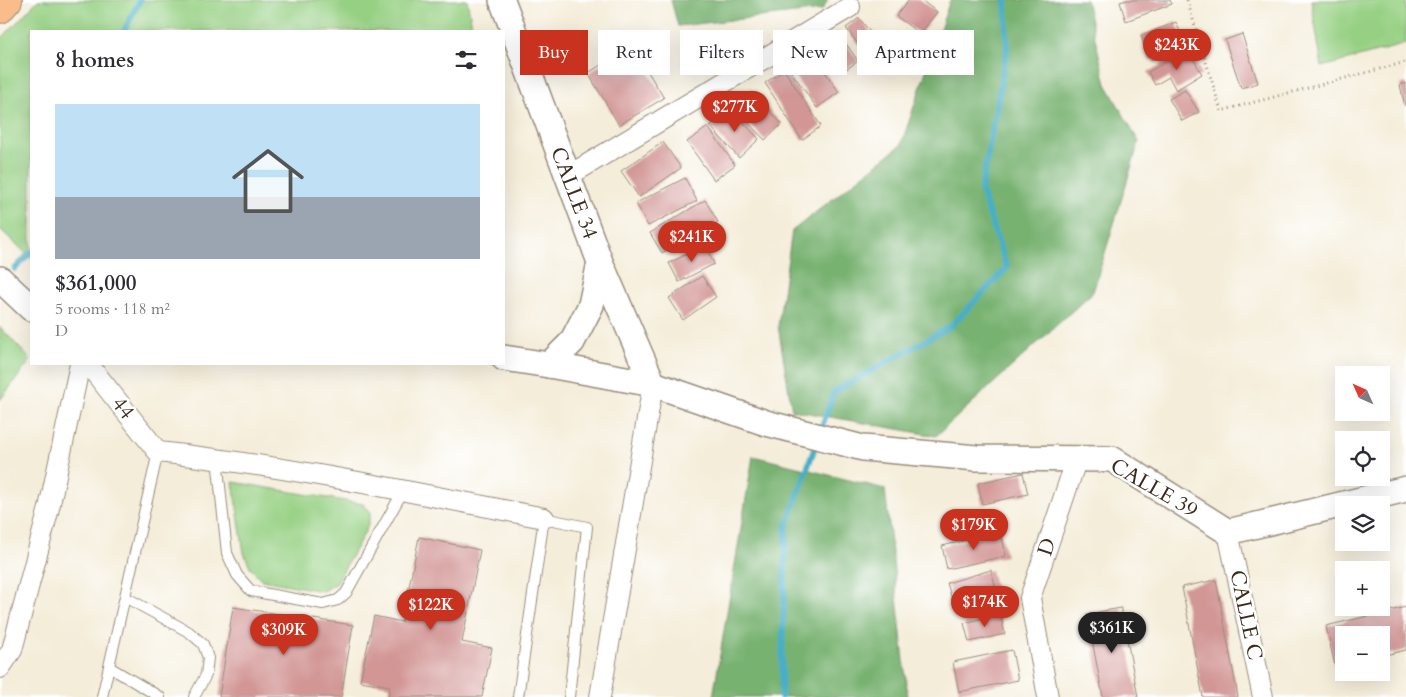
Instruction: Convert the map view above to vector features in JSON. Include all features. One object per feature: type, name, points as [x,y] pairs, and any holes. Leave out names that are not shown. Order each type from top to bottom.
[{"type":"highway","points":[[0,9],[8,0]]},
{"type":"street","name":"CALLE 34","points":[[502,0],[600,262],[653,384]]},
{"type":"street","points":[[568,176],[850,6]]},
{"type":"street","points":[[549,365],[572,342],[591,305],[600,262]]},
{"type":"street","points":[[0,279],[30,307]]},
{"type":"street","name":"CALLE 39","points":[[505,358],[653,384],[766,422],[863,448],[977,458],[1112,459],[1228,532]]},
{"type":"street","points":[[0,668],[12,650],[15,640],[49,508],[80,365]]},
{"type":"street","name":"44","points":[[89,365],[158,452]]},
{"type":"street","points":[[600,697],[653,384]]},
{"type":"street","points":[[158,452],[217,458],[544,518]]},
{"type":"street","name":"D","points":[[1048,697],[1030,598],[1077,458]]},
{"type":"street","points":[[1228,532],[1406,489]]},
{"type":"street","name":"CALLE C","points":[[1228,532],[1264,697]]},
{"type":"lane","points":[[102,697],[158,452]]},
{"type":"lane","points":[[217,458],[227,553],[237,575],[251,591],[323,604],[338,600],[346,593],[403,491]]},
{"type":"lane","points":[[518,697],[544,518],[587,527],[569,697]]},
{"type":"lane","points":[[125,597],[189,632],[203,644],[208,658],[206,675],[194,697]]},
{"type":"lane","points":[[109,667],[160,697]]},
{"type":"path","points":[[1187,0],[1221,111],[1406,62]]},
{"type":"green space","points":[[38,0],[467,0],[473,30],[30,30],[30,257],[0,229],[0,40]]},
{"type":"green space","points":[[671,0],[828,0],[822,10],[678,26]]},
{"type":"green space","points":[[950,0],[1086,0],[1106,84],[1139,142],[1093,292],[936,436],[792,410],[778,326],[792,231],[901,145],[925,75],[974,75],[974,30],[940,30]]},
{"type":"green space","points":[[1311,0],[1406,0],[1406,44],[1322,67]]},
{"type":"green space","points":[[0,327],[30,359],[30,361],[0,400]]},
{"type":"green space","points":[[753,456],[885,489],[908,697],[713,697]]},
{"type":"green space","points":[[233,482],[363,504],[371,512],[367,528],[336,584],[322,591],[262,580],[251,569],[244,553]]},
{"type":"building","points":[[909,0],[921,0],[937,12],[923,30],[915,30],[896,16]]},
{"type":"building","points":[[1127,0],[1170,0],[1172,4],[1126,21],[1120,2]]},
{"type":"building","points":[[859,18],[868,30],[857,30],[857,43],[846,28]]},
{"type":"building","points":[[1176,22],[1186,46],[1150,60],[1141,36]]},
{"type":"building","points":[[1242,34],[1258,83],[1241,88],[1225,40]]},
{"type":"building","points":[[847,45],[857,60],[857,62],[847,69]]},
{"type":"building","points":[[1188,50],[1202,74],[1176,90],[1169,77],[1155,85],[1148,72]]},
{"type":"building","points":[[598,67],[598,75],[650,75],[664,98],[619,125],[588,73]]},
{"type":"building","points":[[777,75],[787,75],[821,126],[802,140],[765,83]]},
{"type":"building","points":[[794,75],[827,75],[839,92],[817,108]]},
{"type":"building","points":[[1406,83],[1406,106],[1405,106],[1400,85]]},
{"type":"building","points":[[1185,90],[1199,112],[1182,121],[1169,99]]},
{"type":"building","points":[[752,92],[782,124],[765,140],[735,109]]},
{"type":"building","points":[[730,108],[759,139],[739,158],[710,126]]},
{"type":"building","points":[[708,127],[735,165],[714,180],[687,142]]},
{"type":"building","points":[[663,142],[681,168],[639,197],[621,171]]},
{"type":"building","points":[[685,178],[697,201],[648,226],[636,203]]},
{"type":"building","points":[[705,200],[718,222],[662,253],[650,233]]},
{"type":"building","points":[[705,245],[714,264],[679,282],[669,263]]},
{"type":"building","points":[[702,276],[716,297],[683,320],[669,298]]},
{"type":"building","points":[[1023,473],[1028,494],[982,504],[978,483]]},
{"type":"building","points":[[1001,532],[1006,556],[947,569],[942,546]]},
{"type":"building","points":[[419,537],[480,550],[462,642],[492,648],[482,697],[388,697],[390,686],[360,681],[374,616],[402,622]]},
{"type":"building","points":[[991,570],[997,592],[954,606],[947,583]]},
{"type":"building","points":[[1216,580],[1238,697],[1203,697],[1182,587]]},
{"type":"building","points":[[233,607],[353,625],[341,697],[219,697]]},
{"type":"building","points":[[1406,607],[1406,650],[1390,654],[1390,626],[1335,626],[1335,666],[1326,626],[1368,616],[1390,616],[1390,611]]},
{"type":"building","points":[[1121,608],[1138,697],[1103,697],[1087,614]]},
{"type":"building","points":[[1000,614],[1005,634],[969,642],[964,623]]},
{"type":"building","points":[[1012,650],[1018,680],[959,692],[953,662]]},
{"type":"waterway","points":[[125,30],[140,0]]},
{"type":"waterway","points":[[820,432],[834,392],[951,326],[1007,268],[981,190],[1007,50],[1006,0]]},
{"type":"waterway","points":[[15,269],[30,253]]},
{"type":"waterway","points":[[781,697],[786,528],[817,441]]}]
